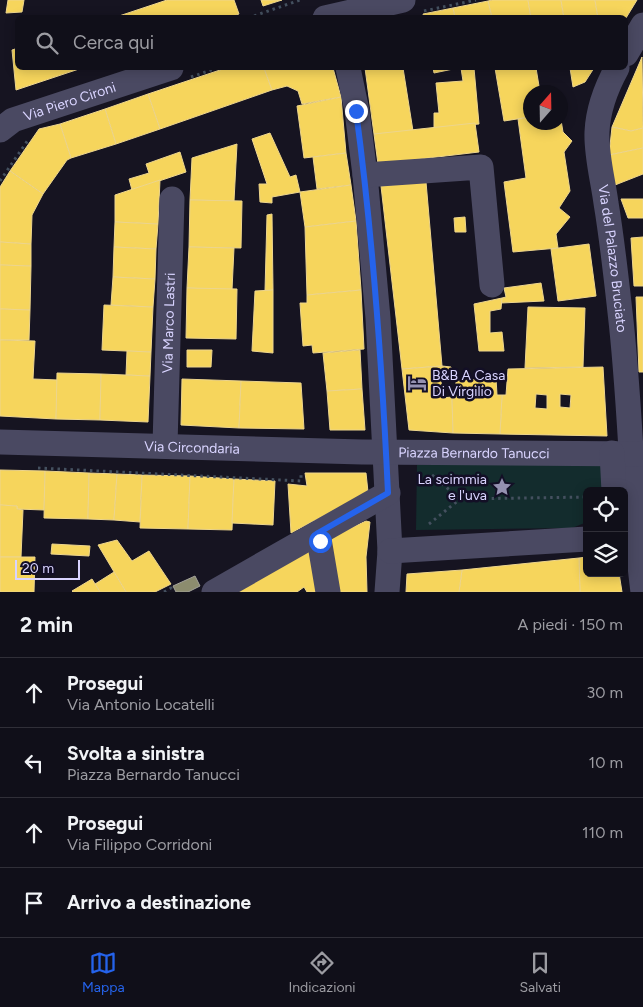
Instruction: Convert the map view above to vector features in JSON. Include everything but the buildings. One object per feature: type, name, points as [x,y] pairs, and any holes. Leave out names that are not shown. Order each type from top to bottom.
[{"type":"street","points":[[331,13],[412,6]]},
{"type":"street","points":[[628,51],[643,25]]},
{"type":"street","name":"Via Piero Cironi","points":[[0,130],[13,120],[165,70]]},
{"type":"street","points":[[348,70],[365,175],[378,318],[386,451]]},
{"type":"street","name":"Via del Palazzo Bruciato","points":[[616,70],[609,82],[599,111],[597,144],[611,231],[620,305],[629,454]]},
{"type":"street","points":[[365,175],[481,167],[492,285]]},
{"type":"street","name":"Via Marco Lastri","points":[[165,445],[172,199]]},
{"type":"street","name":"Via Circondaria","points":[[0,442],[165,445],[362,452],[386,451]]},
{"type":"street","name":"Piazza Bernardo Tanucci","points":[[387,592],[390,551],[386,451],[629,454]]},
{"type":"street","points":[[616,487],[629,454]]},
{"type":"street","points":[[629,454],[631,550],[643,592]]},
{"type":"street","points":[[214,592],[388,493]]},
{"type":"street","points":[[318,533],[328,592]]},
{"type":"street","points":[[390,551],[583,537]]},
{"type":"path","points":[[257,15],[300,0]]},
{"type":"path","points":[[412,6],[476,0]]},
{"type":"path","points":[[29,468],[302,481],[301,470]]},
{"type":"path","points":[[430,474],[460,499]]},
{"type":"path","points":[[422,530],[460,499],[583,497]]},
{"type":"path","points":[[164,592],[170,588],[173,592]]},
{"type":"green space","points":[[417,465],[601,465],[605,487],[583,487],[583,524],[572,528],[416,530]]},
{"type":"place","name":"B&B A Casa Di Virgilio","points":[[417,383]]},
{"type":"place","name":"La scimmia e l'uva","points":[[502,487]]},
{"type":"route","points":[[320,541],[318,533],[388,493],[378,318],[365,175],[356,111]]}]
